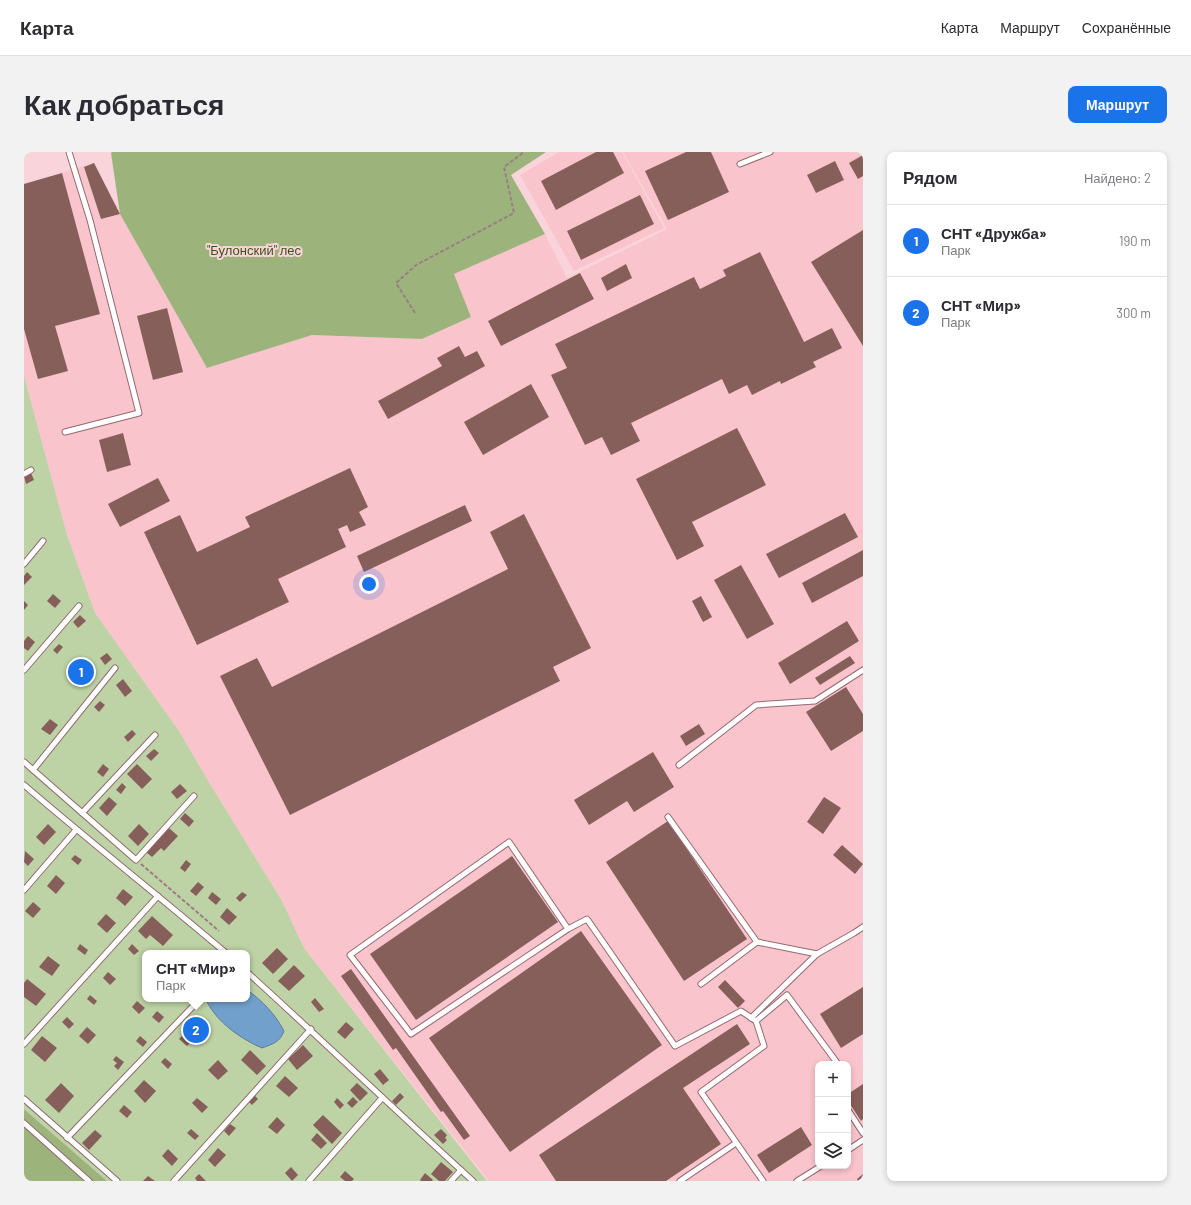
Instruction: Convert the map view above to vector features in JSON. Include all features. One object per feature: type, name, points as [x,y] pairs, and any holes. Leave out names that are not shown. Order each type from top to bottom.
[{"type":"lane","points":[[65,432],[139,413],[90,220],[69,152]]},
{"type":"lane","points":[[740,164],[770,152]]},
{"type":"lane","points":[[24,474],[31,470]]},
{"type":"lane","points":[[24,564],[44,541]]},
{"type":"lane","points":[[24,670],[79,606]]},
{"type":"lane","points":[[33,770],[115,668]]},
{"type":"lane","points":[[680,765],[756,705],[816,701],[863,670]]},
{"type":"lane","points":[[82,813],[155,735]]},
{"type":"lane","points":[[24,762],[82,813],[91,819],[136,860],[194,796]]},
{"type":"lane","points":[[24,784],[76,830],[222,950]]},
{"type":"lane","points":[[668,817],[757,942],[817,954]]},
{"type":"lane","points":[[24,890],[76,830]]},
{"type":"lane","points":[[568,929],[510,842],[350,955],[411,1034],[568,929],[587,919],[675,1046],[741,1011],[753,1020],[764,1046],[701,1092],[763,1181]]},
{"type":"lane","points":[[24,1044],[158,896]]},
{"type":"lane","points":[[753,1020],[817,954],[863,927]]},
{"type":"lane","points":[[702,984],[757,942]]},
{"type":"lane","points":[[250,975],[473,1181]]},
{"type":"lane","points":[[753,1020],[787,995],[836,1061]]},
{"type":"lane","points":[[67,1138],[197,1002]]},
{"type":"lane","points":[[174,1181],[311,1030]]},
{"type":"lane","points":[[309,1181],[382,1098]]},
{"type":"lane","points":[[24,1099],[117,1181]]},
{"type":"lane","points":[[851,1115],[863,1133]]},
{"type":"lane","points":[[24,1123],[89,1181]]},
{"type":"lane","points":[[851,1148],[863,1140]]},
{"type":"lane","points":[[680,1181],[736,1143]]},
{"type":"lane","points":[[797,1181],[816,1169]]},
{"type":"lane","points":[[451,1181],[460,1170]]},
{"type":"path","points":[[415,313],[396,283],[416,265],[514,213],[504,167],[524,152]]},
{"type":"path","points":[[136,860],[219,931]]},
{"type":"shaded area","points":[[559,152],[622,152],[664,228],[574,271],[520,175]]},
{"type":"shaded area","points":[[623,152],[863,152],[863,1181],[489,1181],[304,948],[282,901],[179,731],[95,613],[67,535],[24,376],[24,184],[94,163],[120,214],[207,368],[312,335],[422,339],[471,317],[454,274],[545,234],[567,278],[667,229]]},
{"type":"green space","name":"\"Булонский\" лес","points":[[112,152],[546,152],[511,175],[545,234],[454,274],[471,317],[422,339],[312,335],[207,368],[120,214]]},
{"type":"green space","points":[[24,376],[67,535],[95,613],[179,731],[282,901],[304,948],[487,1181],[107,1181],[24,1109]]},
{"type":"green space","points":[[24,1109],[107,1181],[24,1181]]},
{"type":"water","points":[[250,992],[268,1008],[284,1031],[278,1040],[273,1044],[262,1048],[231,1030],[212,1010],[207,1002],[250,1002]]},
{"type":"building","points":[[596,152],[613,152],[624,173],[556,210],[541,181]]},
{"type":"building","points":[[686,152],[711,152],[729,192],[668,220],[645,171]]},
{"type":"building","points":[[863,155],[863,176],[858,179],[849,163]]},
{"type":"building","points":[[835,161],[844,180],[816,193],[807,175]]},
{"type":"building","points":[[94,163],[120,214],[101,219],[84,167]]},
{"type":"building","points":[[62,173],[100,314],[55,326],[68,371],[38,379],[24,329],[24,184]]},
{"type":"building","points":[[640,195],[654,224],[581,260],[567,231]]},
{"type":"building","points":[[863,230],[863,346],[811,262]]},
{"type":"building","points":[[760,252],[804,342],[832,328],[842,348],[813,362],[816,367],[781,384],[780,381],[752,395],[747,385],[729,394],[722,379],[631,423],[640,441],[611,455],[602,437],[585,445],[551,375],[567,368],[555,344],[694,277],[700,289],[726,276],[723,270]]},
{"type":"building","points":[[626,264],[632,278],[607,291],[601,278]]},
{"type":"building","points":[[580,273],[594,299],[501,346],[488,321]]},
{"type":"building","points":[[167,308],[183,372],[153,380],[137,316]]},
{"type":"building","points":[[459,346],[465,357],[477,351],[485,366],[388,419],[378,401],[442,366],[437,358]]},
{"type":"building","points":[[531,384],[549,417],[483,455],[464,422]]},
{"type":"building","points":[[737,428],[766,485],[692,522],[704,546],[677,560],[636,479]]},
{"type":"building","points":[[123,433],[131,465],[107,472],[99,440]]},
{"type":"building","points":[[350,468],[368,507],[359,512],[366,525],[350,532],[347,525],[338,529],[346,547],[278,579],[289,602],[197,645],[144,532],[180,515],[197,552],[250,527],[245,517]]},
{"type":"building","points":[[31,473],[34,480],[26,484],[24,476]]},
{"type":"building","points":[[158,478],[170,501],[120,527],[108,504]]},
{"type":"building","points":[[465,505],[472,521],[364,572],[357,556]]},
{"type":"building","points":[[845,513],[858,537],[779,578],[766,554]]},
{"type":"building","points":[[524,514],[591,648],[553,667],[560,681],[290,815],[220,676],[257,658],[272,687],[508,569],[490,532]]},
{"type":"building","points":[[863,550],[863,576],[812,603],[802,583]]},
{"type":"building","points":[[741,565],[774,624],[747,639],[714,580]]},
{"type":"building","points":[[27,572],[32,577],[24,585],[24,576]]},
{"type":"building","points":[[53,594],[61,601],[55,608],[47,601]]},
{"type":"building","points":[[701,596],[712,617],[703,622],[692,601]]},
{"type":"building","points":[[24,601],[28,605],[24,610]]},
{"type":"building","points":[[80,615],[86,621],[78,628],[73,622]]},
{"type":"building","points":[[847,621],[859,641],[790,684],[778,663]]},
{"type":"building","points":[[28,636],[35,642],[28,651],[24,648],[24,641]]},
{"type":"building","points":[[59,644],[63,647],[57,654],[53,650]]},
{"type":"building","points":[[107,653],[112,659],[105,665],[100,658]]},
{"type":"building","points":[[850,656],[855,663],[820,685],[815,678]]},
{"type":"building","points":[[123,679],[132,691],[125,697],[116,685]]},
{"type":"building","points":[[846,687],[863,714],[863,731],[831,751],[806,712]]},
{"type":"building","points":[[100,701],[105,705],[99,712],[94,707]]},
{"type":"building","points":[[50,719],[58,725],[50,735],[41,729]]},
{"type":"building","points":[[699,724],[705,734],[686,746],[680,736]]},
{"type":"building","points":[[132,730],[136,734],[128,742],[124,737]]},
{"type":"building","points":[[154,749],[159,753],[151,761],[146,756]]},
{"type":"building","points":[[653,752],[674,787],[634,812],[627,801],[589,825],[574,800]]},
{"type":"building","points":[[103,764],[109,769],[103,777],[97,772]]},
{"type":"building","points":[[137,764],[152,779],[142,789],[127,774]]},
{"type":"building","points":[[122,783],[126,787],[121,794],[116,790]]},
{"type":"building","points":[[180,784],[187,791],[177,799],[171,792]]},
{"type":"building","points":[[109,797],[117,804],[107,816],[99,808]]},
{"type":"building","points":[[824,797],[841,808],[823,834],[807,822]]},
{"type":"building","points":[[185,813],[194,821],[189,827],[180,819]]},
{"type":"building","points":[[668,821],[747,939],[684,981],[606,862]]},
{"type":"building","points":[[48,824],[56,832],[44,845],[36,837]]},
{"type":"building","points":[[139,824],[149,834],[138,846],[128,836]]},
{"type":"building","points":[[169,828],[178,836],[164,851],[161,848],[152,857],[146,852]]},
{"type":"building","points":[[842,845],[863,864],[855,874],[833,855]]},
{"type":"building","points":[[25,851],[34,859],[28,866],[24,862]]},
{"type":"building","points":[[75,855],[82,860],[78,865],[71,859]]},
{"type":"building","points":[[512,856],[558,922],[416,1020],[370,954]]},
{"type":"building","points":[[186,860],[191,864],[185,872],[180,868]]},
{"type":"building","points":[[56,875],[65,883],[56,894],[47,886]]},
{"type":"building","points":[[198,882],[204,887],[196,896],[190,891]]},
{"type":"building","points":[[123,889],[133,897],[125,906],[116,898]]},
{"type":"building","points":[[212,892],[221,899],[216,905],[208,898]]},
{"type":"building","points":[[242,892],[247,895],[240,902],[236,898]]},
{"type":"building","points":[[33,902],[41,909],[33,918],[25,911]]},
{"type":"building","points":[[227,908],[237,917],[229,925],[220,917]]},
{"type":"building","points":[[106,914],[116,923],[107,933],[97,924]]},
{"type":"building","points":[[152,916],[173,935],[163,946],[150,935],[146,939],[138,931]]},
{"type":"building","points":[[581,931],[662,1045],[510,1152],[429,1038]]},
{"type":"building","points":[[80,944],[88,950],[85,955],[77,949]]},
{"type":"building","points":[[132,944],[139,951],[134,955],[128,949]]},
{"type":"building","points":[[277,948],[288,959],[273,974],[262,963]]},
{"type":"building","points":[[48,956],[60,965],[52,976],[39,967]]},
{"type":"building","points":[[294,965],[305,976],[289,991],[278,981]]},
{"type":"building","points":[[351,969],[470,1136],[464,1140],[443,1111],[441,1112],[396,1048],[393,1050],[341,976]]},
{"type":"building","points":[[108,972],[116,979],[110,985],[103,978]]},
{"type":"building","points":[[27,979],[46,994],[36,1006],[24,997],[24,983]]},
{"type":"building","points":[[725,980],[745,1001],[738,1008],[718,987]]},
{"type":"building","points":[[863,987],[863,1034],[841,1048],[820,1014]]},
{"type":"building","points":[[90,995],[97,1001],[94,1005],[87,999]]},
{"type":"building","points":[[315,998],[324,1009],[319,1012],[311,1002]]},
{"type":"building","points":[[137,1001],[145,1008],[139,1014],[132,1007]]},
{"type":"building","points":[[157,1011],[164,1017],[159,1023],[152,1017]]},
{"type":"building","points":[[67,1017],[74,1024],[69,1029],[62,1022]]},
{"type":"building","points":[[346,1022],[354,1029],[345,1039],[337,1032]]},
{"type":"building","points":[[737,1024],[750,1044],[683,1088],[721,1144],[666,1181],[556,1181],[539,1155]]},
{"type":"building","points":[[87,1027],[96,1035],[88,1044],[79,1036]]},
{"type":"building","points":[[187,1031],[195,1038],[187,1046],[179,1039]]},
{"type":"building","points":[[42,1036],[57,1048],[45,1062],[31,1050]]},
{"type":"building","points":[[140,1036],[147,1042],[143,1047],[136,1041]]},
{"type":"building","points":[[303,1045],[313,1056],[297,1070],[288,1059]]},
{"type":"building","points":[[250,1050],[266,1066],[257,1075],[241,1060]]},
{"type":"building","points":[[116,1056],[124,1062],[118,1070],[114,1066],[117,1063],[113,1060]]},
{"type":"building","points":[[165,1058],[172,1064],[168,1069],[161,1062]]},
{"type":"building","points":[[218,1060],[228,1071],[218,1080],[208,1070]]},
{"type":"building","points":[[380,1069],[389,1080],[383,1085],[374,1074]]},
{"type":"building","points":[[285,1076],[298,1088],[289,1097],[276,1086]]},
{"type":"building","points":[[144,1080],[156,1091],[145,1103],[134,1091]]},
{"type":"building","points":[[61,1083],[74,1096],[59,1113],[45,1100]]},
{"type":"building","points":[[357,1083],[368,1093],[360,1101],[350,1090]]},
{"type":"building","points":[[863,1084],[863,1119],[861,1121],[851,1106],[851,1092]]},
{"type":"building","points":[[400,1093],[404,1097],[396,1105],[392,1101]]},
{"type":"building","points":[[254,1095],[258,1099],[252,1105],[248,1101]]},
{"type":"building","points":[[353,1097],[358,1102],[352,1108],[347,1103]]},
{"type":"building","points":[[197,1098],[208,1107],[202,1113],[192,1103]]},
{"type":"building","points":[[337,1098],[344,1105],[340,1109],[334,1102]]},
{"type":"building","points":[[124,1105],[132,1112],[127,1118],[119,1111]]},
{"type":"building","points":[[323,1115],[342,1133],[332,1144],[313,1125]]},
{"type":"building","points":[[277,1117],[285,1125],[277,1134],[268,1127]]},
{"type":"building","points":[[230,1124],[236,1128],[229,1136],[224,1131]]},
{"type":"building","points":[[801,1127],[812,1145],[769,1173],[757,1155]]},
{"type":"building","points":[[191,1129],[199,1136],[195,1140],[187,1133]]},
{"type":"building","points":[[441,1129],[447,1135],[445,1138],[447,1140],[443,1144],[434,1135]]},
{"type":"building","points":[[95,1130],[102,1136],[89,1150],[82,1143]]},
{"type":"building","points":[[317,1133],[327,1143],[321,1149],[311,1140]]},
{"type":"building","points":[[218,1148],[226,1155],[215,1167],[208,1160]]},
{"type":"building","points":[[168,1149],[178,1159],[172,1166],[162,1156]]},
{"type":"building","points":[[441,1162],[453,1172],[445,1181],[439,1181],[431,1174]]},
{"type":"building","points":[[291,1167],[298,1175],[292,1181],[285,1173]]},
{"type":"building","points":[[345,1171],[354,1179],[352,1181],[345,1181],[340,1177]]},
{"type":"building","points":[[425,1173],[433,1180],[432,1181],[420,1180]]},
{"type":"building","points":[[199,1174],[206,1181],[197,1181],[195,1178]]},
{"type":"building","points":[[863,1174],[863,1181],[858,1181],[857,1179]]},
{"type":"building","points":[[148,1176],[155,1181],[143,1181]]},
{"type":"place","name":"СНТ «Дружба»","points":[[81,672]]},
{"type":"place","name":"СНТ «Мир»","points":[[196,1030]]}]
